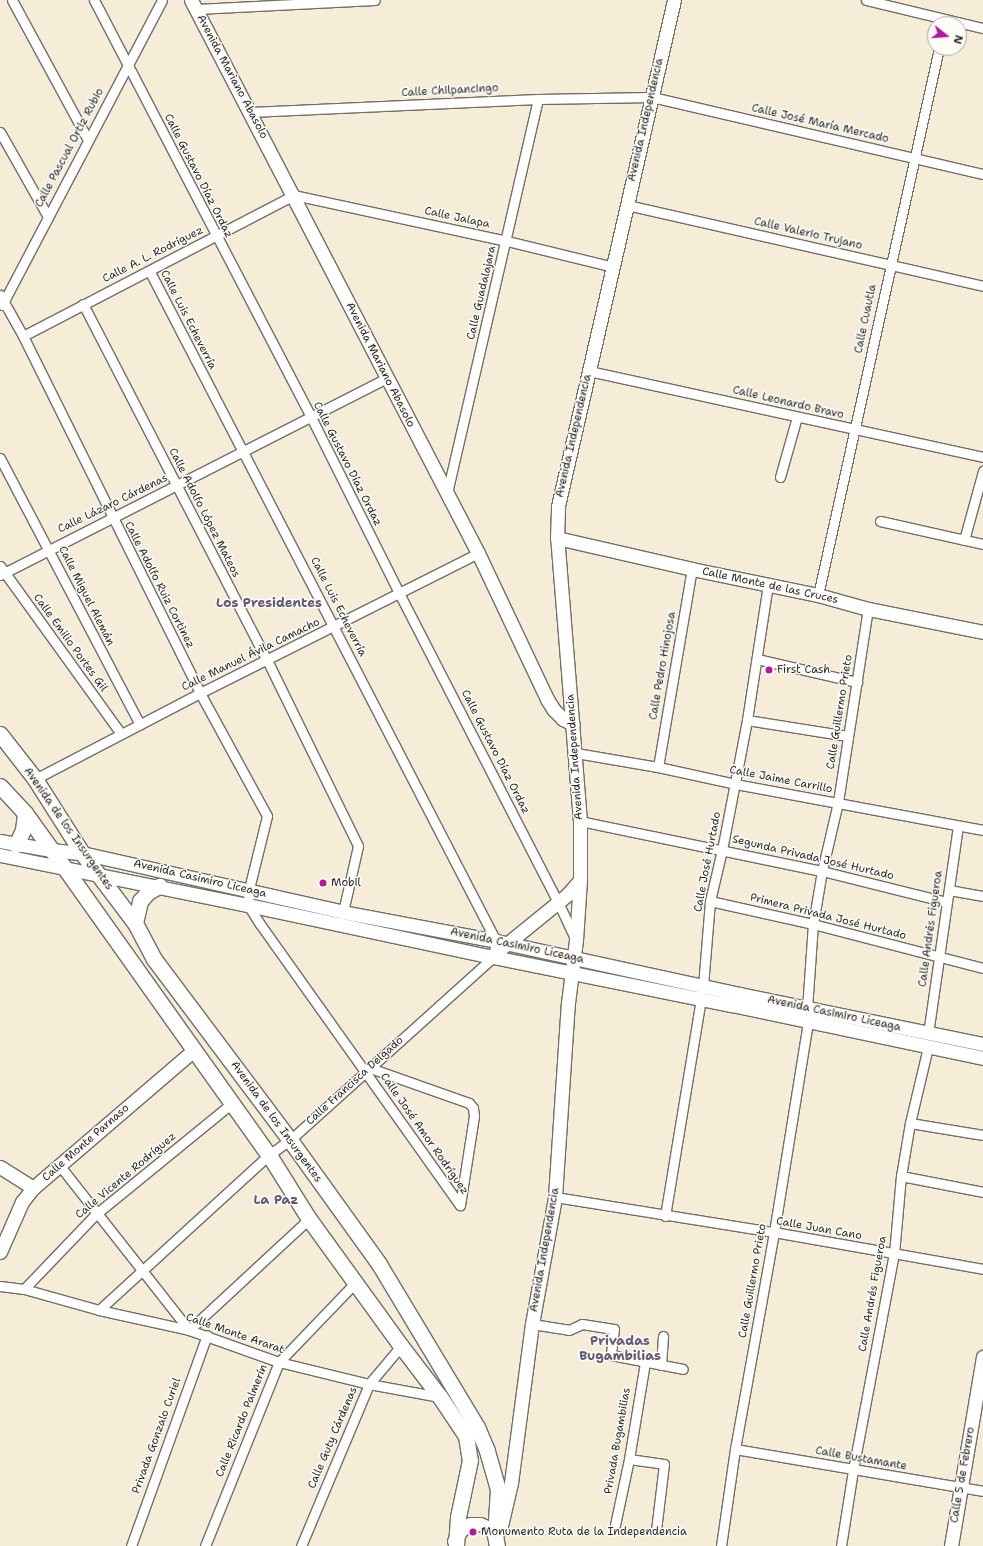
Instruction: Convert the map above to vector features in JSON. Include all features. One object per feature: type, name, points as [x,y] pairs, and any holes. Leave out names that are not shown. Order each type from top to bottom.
[{"type":"main road","name":"Avenida de los Insurgentes","points":[[0,734],[35,779],[82,853],[135,923],[154,959],[290,1140],[379,1264],[477,1427],[487,1451],[498,1489],[496,1543]]},
{"type":"main road","points":[[0,786],[25,813],[64,866],[269,1155],[308,1219],[400,1346],[440,1397],[468,1442],[470,1460],[458,1516],[455,1543]]},
{"type":"main road","points":[[16,845],[23,830],[25,813]]},
{"type":"main road","points":[[135,923],[140,900],[148,892],[159,886]]},
{"type":"street","points":[[12,0],[88,140]]},
{"type":"street","name":"Calle Gustavo Díaz Ordaz","points":[[94,0],[311,417],[576,940]]},
{"type":"street","name":"Calle Pascual Ortiz Rubio","points":[[1,302],[48,217],[162,0]]},
{"type":"street","points":[[194,4],[375,0]]},
{"type":"street","name":"Avenida Independencia","points":[[496,1543],[511,1483],[532,1324],[555,1197],[568,1003],[576,940],[580,880],[580,821],[576,752],[557,538],[558,506],[614,268],[674,0]]},
{"type":"street","points":[[866,0],[927,17]]},
{"type":"street","name":"Avenida Mariano Abasolo","points":[[194,4],[294,196],[386,378],[478,553],[547,699],[554,710],[573,724]]},
{"type":"street","points":[[967,25],[983,28]]},
{"type":"street","name":"Calle Cuautla","points":[[818,595],[937,56]]},
{"type":"street","name":"Calle Chilpancingo","points":[[250,112],[538,99],[652,97]]},
{"type":"street","name":"Calle José María Mercado","points":[[652,97],[983,174]]},
{"type":"street","name":"Calle Guadalajara","points":[[447,493],[507,241],[538,99]]},
{"type":"street","points":[[0,132],[48,217]]},
{"type":"street","name":"Calle A. L. Rodríguez","points":[[23,336],[294,196]]},
{"type":"street","name":"Calle Jalapa","points":[[294,196],[507,241],[614,268]]},
{"type":"street","name":"Calle Valerio Trujano","points":[[627,205],[983,286]]},
{"type":"street","name":"Calle Luis Echeverría","points":[[149,270],[501,942]]},
{"type":"street","name":"Calle Adolfo Ruiz Cortinez","points":[[1,302],[23,336],[200,693],[267,816],[249,889],[248,904]]},
{"type":"street","name":"Calle Adolfo López Mateos","points":[[83,304],[267,660],[358,846],[343,912]]},
{"type":"street","name":"Calle Leonardo Bravo","points":[[589,371],[983,458]]},
{"type":"street","name":"Calle Lázaro Cárdenas","points":[[1,571],[177,486],[386,378]]},
{"type":"street","points":[[780,477],[797,417]]},
{"type":"street","name":"Calle Miguel Alemán","points":[[0,458],[140,725]]},
{"type":"street","points":[[964,540],[983,471]]},
{"type":"street","points":[[880,521],[983,544]]},
{"type":"street","name":"Calle Monte de las Cruces","points":[[557,538],[692,569],[818,595],[868,609],[983,632]]},
{"type":"street","name":"Calle Manuel Ávila Camacho","points":[[35,779],[200,693],[335,627],[478,553]]},
{"type":"street","name":"Calle Pedro Hinojosa","points":[[658,767],[692,569]]},
{"type":"street","name":"Calle Emilio Portes Gil","points":[[1,571],[121,734]]},
{"type":"street","name":"Calle José Hurtado","points":[[665,1216],[703,986],[710,901],[722,850],[747,720],[768,585]]},
{"type":"street","name":"Calle Guillermo Prieto","points":[[721,1546],[735,1449],[774,1232],[808,1015],[814,924],[822,871],[838,802],[868,609]]},
{"type":"street","points":[[757,659],[857,682]]},
{"type":"street","points":[[747,720],[848,736]]},
{"type":"street","name":"Calle Jaime Carrillo","points":[[576,752],[658,767],[735,784],[838,802],[958,827],[983,829]]},
{"type":"street","name":"Segunda Privada José Hurtado","points":[[580,821],[822,871],[946,902]]},
{"type":"street","name":"Calle Andrés Figueroa","points":[[928,1034],[958,827]]},
{"type":"street","name":"Avenida Casimiro Liceaga","points":[[0,841],[16,845],[82,853],[249,889],[343,912],[501,942],[703,986],[928,1047],[983,1058]]},
{"type":"street","name":"Avenida Casimiro Liceaga","points":[[0,855],[64,866],[248,904],[700,1000],[808,1015],[983,1044]]},
{"type":"street","points":[[558,902],[568,895],[580,880]]},
{"type":"street","points":[[949,890],[983,896]]},
{"type":"street","name":"Primera Privada José Hurtado","points":[[710,901],[814,924],[939,958],[983,968]]},
{"type":"street","name":"Calle Francisca Delgado","points":[[99,1310],[269,1155],[290,1140],[493,957],[501,942],[558,902]]},
{"type":"street","name":"Calle José Amor Rodríguez","points":[[248,904],[260,924],[367,1070],[460,1205],[474,1116],[473,1108],[469,1103],[367,1070]]},
{"type":"street","name":"Calle Andrés Figueroa","points":[[841,1546],[853,1470],[894,1254],[901,1176],[910,1124],[928,1047]]},
{"type":"street","name":"Calle Monte Parnaso","points":[[0,1252],[22,1202],[33,1188],[194,1051]]},
{"type":"street","name":"Calle Vicente Rodríguez","points":[[24,1289],[96,1214],[232,1103]]},
{"type":"street","points":[[910,1124],[983,1135]]},
{"type":"street","points":[[60,1166],[96,1214],[189,1330],[308,1219]]},
{"type":"street","points":[[0,1167],[33,1188]]},
{"type":"street","points":[[901,1176],[983,1192]]},
{"type":"street","name":"Calle Juan Cano","points":[[555,1197],[665,1216],[774,1232],[983,1269]]},
{"type":"street","name":"Calle Ricardo Palmerín","points":[[205,1546],[279,1362],[355,1283]]},
{"type":"street","name":"Calle Monte Ararat","points":[[0,1286],[24,1289],[99,1310],[189,1330],[207,1335],[279,1362],[369,1384],[440,1397]]},
{"type":"street","points":[[532,1324],[569,1330],[582,1324],[614,1329],[611,1355],[683,1369]]},
{"type":"street","name":"Privada Gonzalo Curiel","points":[[131,1546],[207,1335]]},
{"type":"street","points":[[661,1365],[663,1336]]},
{"type":"street","name":"Calle Guty Cárdenas","points":[[301,1546],[369,1384],[400,1346]]},
{"type":"street","name":"Calle 5 de Febrero","points":[[951,1546],[983,1357]]},
{"type":"street","name":"Privada Bugambilias","points":[[615,1525],[629,1459],[645,1362]]},
{"type":"street","name":"Calle Bustamante","points":[[735,1449],[983,1491]]},
{"type":"street","points":[[629,1459],[664,1464],[656,1530]]},
{"type":"street","points":[[455,1543],[462,1529],[470,1524],[480,1524],[489,1528],[496,1543]]},
{"type":"place","name":"First Cash","points":[[769,670]]},
{"type":"place","name":"Mobil","points":[[323,883]]},
{"type":"place","name":"Monumento Ruta de la Independencia","points":[[473,1532]]},
{"type":"district","name":"Los Presidentes","points":[[269,603]]},
{"type":"district","name":"La Paz","points":[[276,1200]]},
{"type":"district","name":"Privadas Bugambilias","points":[[620,1350]]}]
